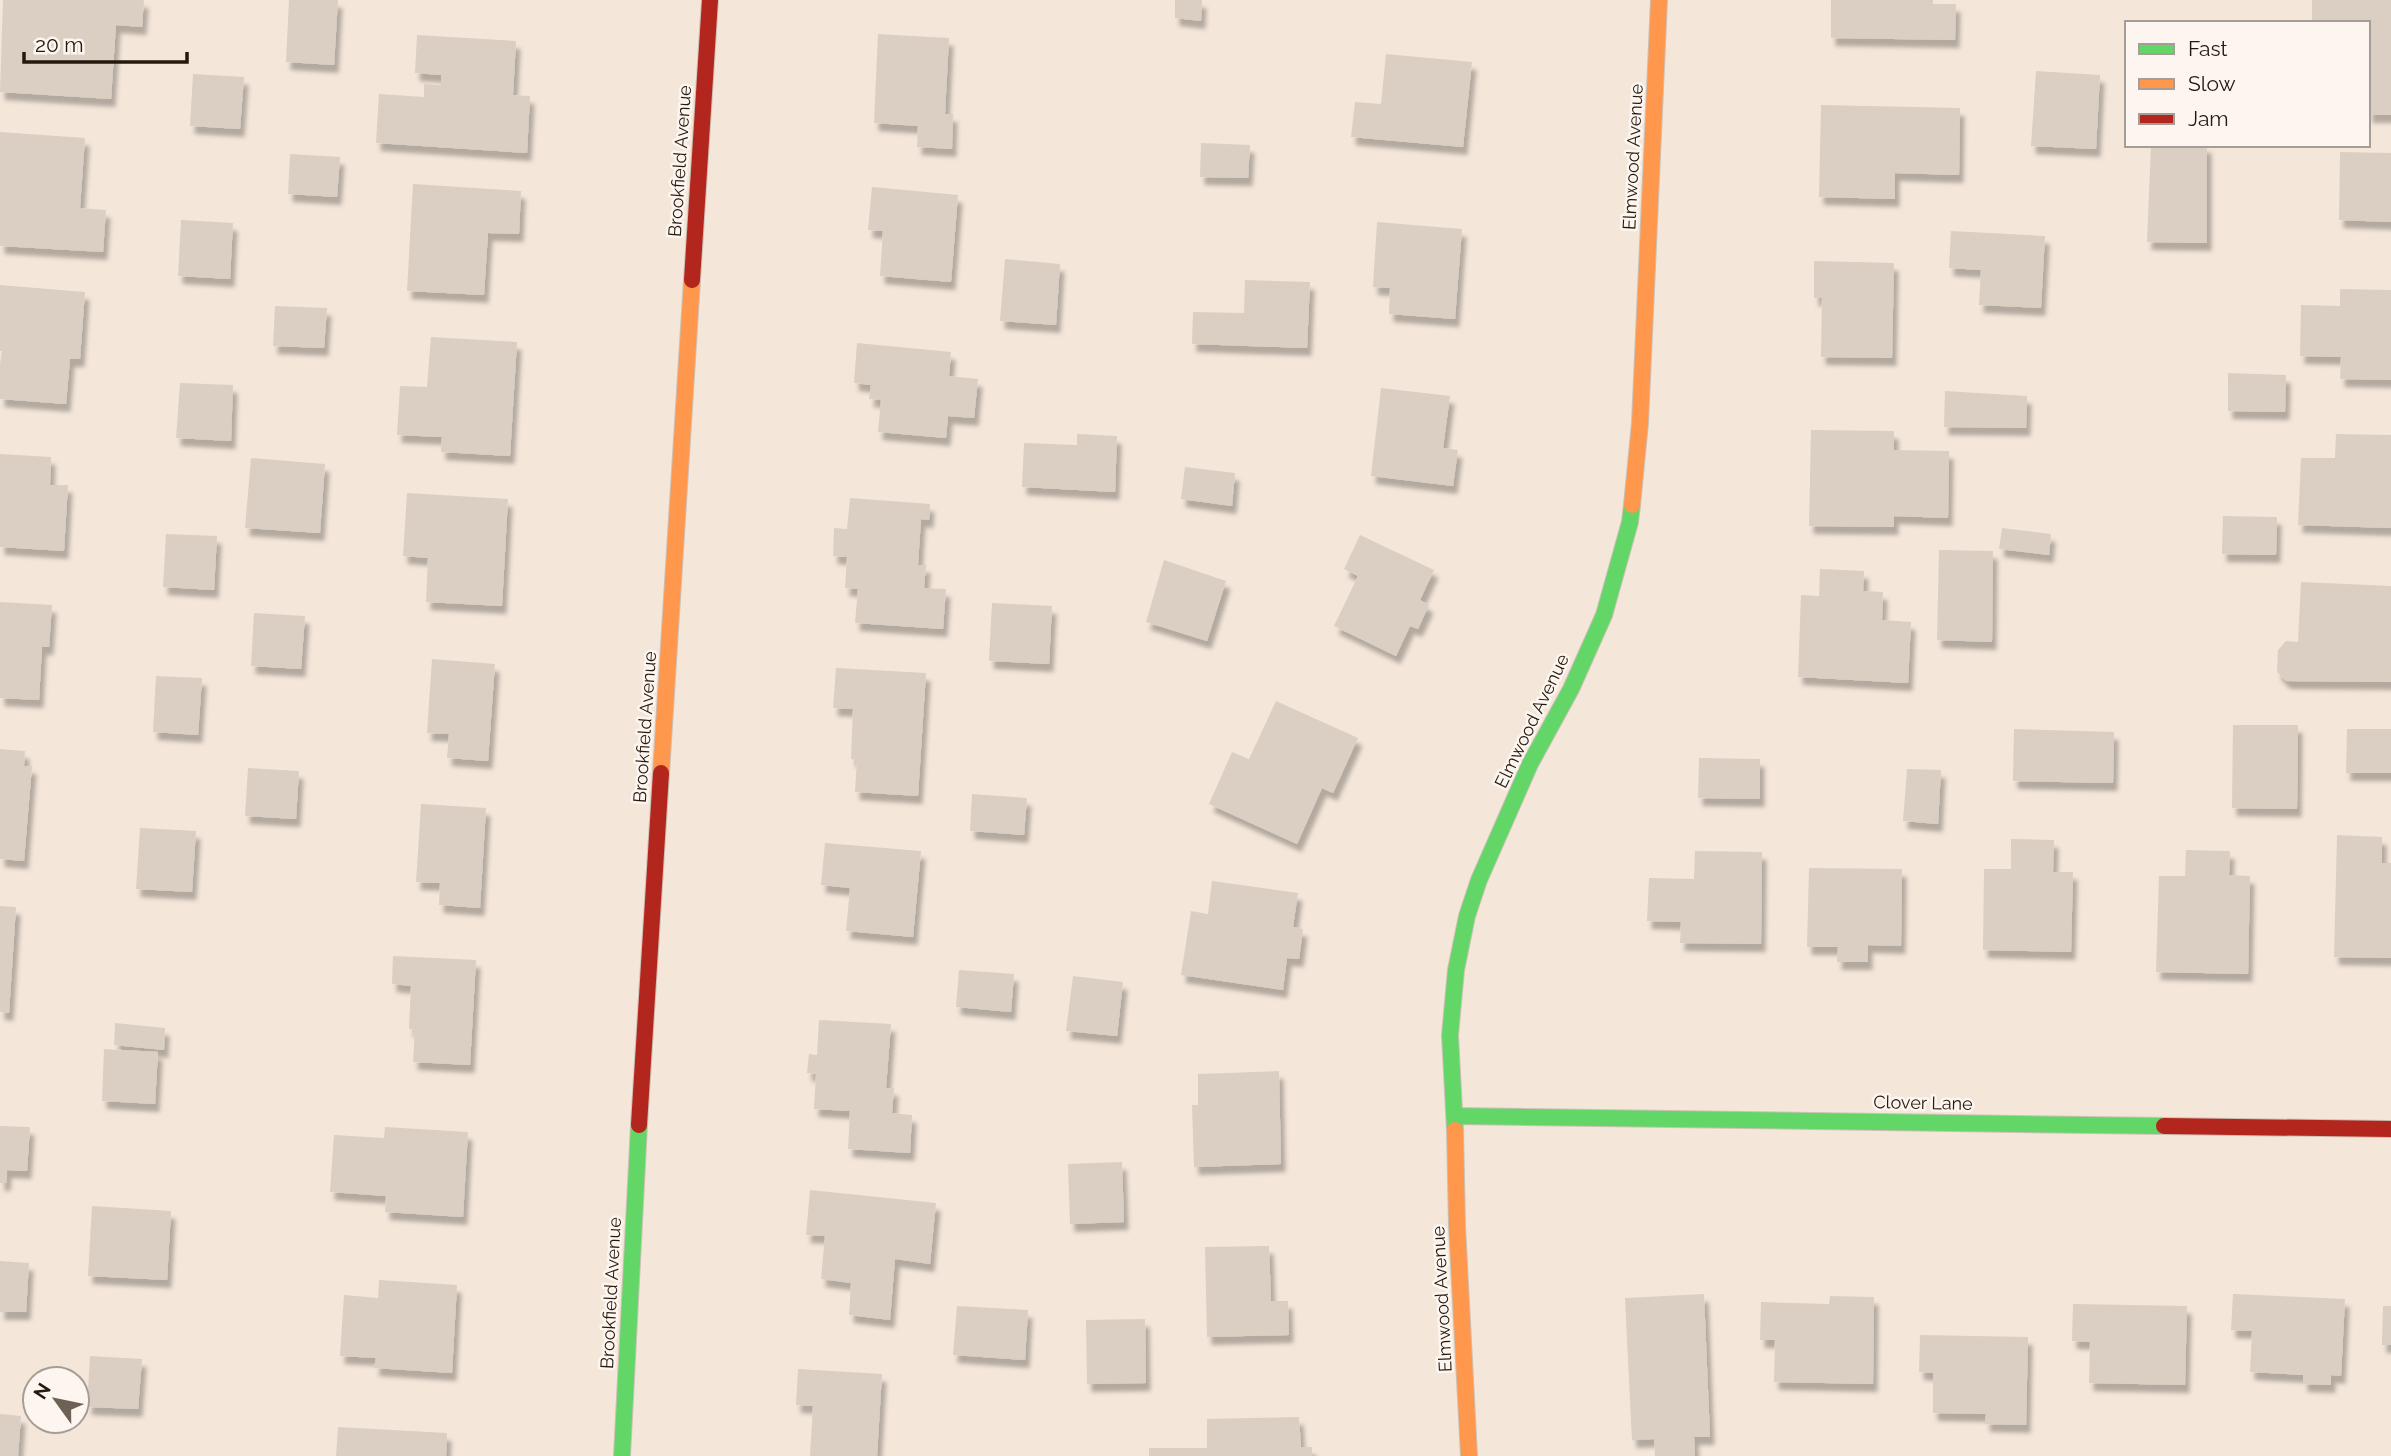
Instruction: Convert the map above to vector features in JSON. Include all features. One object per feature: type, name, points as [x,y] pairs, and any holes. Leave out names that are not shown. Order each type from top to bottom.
[{"type":"street","name":"Brookfield Avenue","points":[[622,1456],[639,1130],[710,0]]},
{"type":"street","name":"Elmwood Avenue","points":[[1469,1456],[1450,1035],[1456,970],[1467,916],[1479,880],[1530,764],[1570,689],[1604,615],[1630,522],[1640,423],[1659,0]]},
{"type":"street","name":"Clover Lane","points":[[1455,1116],[2391,1129]]},
{"type":"building","points":[[3,0],[144,0],[142,27],[116,25],[111,99],[0,92]]},
{"type":"building","points":[[289,0],[338,0],[334,65],[286,62]]},
{"type":"building","points":[[1175,0],[1202,0],[1201,21],[1175,18]]},
{"type":"building","points":[[1831,0],[1933,0],[1933,4],[1956,4],[1955,40],[1831,38]]},
{"type":"building","points":[[2312,0],[2391,0],[2391,115],[2370,115],[2370,21],[2312,21]]},
{"type":"building","points":[[878,34],[949,38],[945,114],[953,114],[952,149],[917,147],[918,126],[874,123]]},
{"type":"building","points":[[417,35],[516,41],[513,95],[530,96],[527,153],[376,143],[379,94],[424,97],[424,84],[441,85],[441,75],[415,73]]},
{"type":"building","points":[[1386,54],[1472,62],[1463,147],[1351,137],[1355,102],[1381,104]]},
{"type":"building","points":[[2036,71],[2100,75],[2096,149],[2031,146]]},
{"type":"building","points":[[193,74],[244,77],[240,129],[190,126]]},
{"type":"building","points":[[1821,105],[1960,108],[1959,175],[1895,173],[1895,199],[1819,197]]},
{"type":"building","points":[[0,132],[85,138],[80,208],[106,210],[103,252],[0,246]]},
{"type":"building","points":[[1201,143],[1250,145],[1248,178],[1200,177]]},
{"type":"building","points":[[2151,147],[2207,147],[2207,243],[2147,242]]},
{"type":"building","points":[[2340,152],[2391,153],[2391,222],[2339,220]]},
{"type":"building","points":[[290,154],[340,157],[337,197],[288,194]]},
{"type":"building","points":[[413,184],[521,191],[519,234],[488,233],[484,295],[407,291]]},
{"type":"building","points":[[872,187],[958,195],[951,282],[880,276],[883,231],[868,230]]},
{"type":"building","points":[[181,220],[233,223],[230,279],[178,276]]},
{"type":"building","points":[[1377,222],[1462,229],[1455,319],[1389,314],[1390,288],[1373,287]]},
{"type":"building","points":[[1951,231],[2045,236],[2041,308],[1979,305],[1981,270],[1949,268]]},
{"type":"building","points":[[1005,259],[1060,264],[1056,325],[1000,321]]},
{"type":"building","points":[[1814,261],[1894,263],[1892,358],[1821,357],[1822,298],[1814,298]]},
{"type":"building","points":[[1245,280],[1310,282],[1307,348],[1192,344],[1193,312],[1244,313]]},
{"type":"building","points":[[0,285],[85,292],[80,359],[70,359],[66,404],[0,399]]},
{"type":"building","points":[[2340,289],[2391,290],[2391,380],[2340,379],[2341,357],[2300,356],[2301,305],[2340,306]]},
{"type":"building","points":[[275,306],[327,308],[324,348],[273,346]]},
{"type":"building","points":[[431,337],[517,342],[510,456],[441,452],[442,437],[397,435],[400,386],[427,387]]},
{"type":"building","points":[[857,343],[951,352],[949,376],[978,379],[974,418],[948,416],[946,438],[878,432],[881,400],[869,399],[871,385],[854,383]]},
{"type":"building","points":[[2228,373],[2286,375],[2285,412],[2228,411]]},
{"type":"building","points":[[180,383],[233,385],[231,441],[176,438]]},
{"type":"building","points":[[1381,388],[1450,396],[1443,448],[1458,450],[1453,486],[1371,476]]},
{"type":"building","points":[[1945,391],[2027,396],[2026,428],[1944,427]]},
{"type":"building","points":[[1811,430],[1894,431],[1894,450],[1949,451],[1948,518],[1894,516],[1894,527],[1809,526]]},
{"type":"building","points":[[1077,434],[1117,436],[1115,492],[1022,487],[1024,443],[1077,445]]},
{"type":"building","points":[[2336,434],[2391,435],[2391,528],[2298,525],[2301,458],[2335,458]]},
{"type":"building","points":[[0,454],[51,457],[50,485],[68,485],[64,551],[0,547]]},
{"type":"building","points":[[251,458],[325,464],[320,533],[245,528]]},
{"type":"building","points":[[1185,467],[1235,473],[1232,506],[1181,499]]},
{"type":"building","points":[[407,493],[508,499],[502,606],[426,602],[428,558],[403,556]]},
{"type":"building","points":[[850,498],[930,504],[929,520],[921,519],[918,565],[926,565],[924,588],[946,589],[943,629],[855,623],[858,589],[845,588],[847,557],[833,556],[834,528],[847,529]]},
{"type":"building","points":[[2223,516],[2277,517],[2276,555],[2222,554]]},
{"type":"building","points":[[2002,528],[2051,534],[2049,555],[1999,549]]},
{"type":"building","points":[[166,534],[217,536],[214,590],[163,587]]},
{"type":"building","points":[[1360,535],[1434,570],[1420,600],[1429,605],[1418,629],[1410,626],[1396,656],[1334,626],[1358,576],[1344,569]]},
{"type":"building","points":[[1939,550],[1993,551],[1992,642],[1937,640]]},
{"type":"building","points":[[1164,560],[1226,581],[1207,641],[1146,622]]},
{"type":"building","points":[[1820,569],[1864,571],[1863,591],[1883,592],[1882,620],[1911,622],[1908,683],[1798,677],[1801,595],[1819,596]]},
{"type":"building","points":[[2301,582],[2391,586],[2391,682],[2286,681],[2277,672],[2278,650],[2286,641],[2298,642]]},
{"type":"building","points":[[0,602],[52,605],[49,647],[42,647],[39,700],[0,698]]},
{"type":"building","points":[[992,603],[1052,606],[1049,664],[989,661]]},
{"type":"building","points":[[254,613],[305,616],[301,669],[251,666]]},
{"type":"building","points":[[432,659],[495,664],[488,761],[447,758],[449,734],[427,733]]},
{"type":"building","points":[[836,668],[926,673],[918,796],[855,792],[857,760],[851,759],[853,709],[833,708]]},
{"type":"building","points":[[156,676],[202,678],[198,735],[153,732]]},
{"type":"building","points":[[1276,701],[1358,738],[1333,793],[1322,788],[1297,844],[1209,804],[1232,752],[1249,759]]},
{"type":"building","points":[[2233,725],[2298,725],[2297,809],[2232,808]]},
{"type":"building","points":[[2014,729],[2114,732],[2113,783],[2013,781]]},
{"type":"building","points":[[2347,729],[2391,729],[2391,773],[2346,773]]},
{"type":"building","points":[[0,749],[25,751],[24,766],[32,766],[24,861],[0,859]]},
{"type":"building","points":[[1699,758],[1760,759],[1760,799],[1698,798]]},
{"type":"building","points":[[248,768],[299,771],[296,819],[245,816]]},
{"type":"building","points":[[1907,769],[1941,770],[1938,824],[1903,821]]},
{"type":"building","points":[[972,794],[1027,798],[1024,835],[970,831]]},
{"type":"building","points":[[421,804],[486,808],[480,908],[439,905],[440,883],[416,882]]},
{"type":"building","points":[[140,828],[196,831],[192,892],[136,889]]},
{"type":"building","points":[[2337,835],[2382,837],[2382,863],[2391,863],[2391,958],[2334,957]]},
{"type":"building","points":[[2011,839],[2054,840],[2053,872],[2073,872],[2071,952],[1983,950],[1984,869],[2011,869]]},
{"type":"building","points":[[825,843],[921,851],[913,937],[846,931],[850,888],[821,885]]},
{"type":"building","points":[[2186,850],[2230,851],[2229,875],[2250,876],[2248,974],[2156,972],[2159,876],[2185,876]]},
{"type":"building","points":[[1695,851],[1762,852],[1761,944],[1680,943],[1681,922],[1647,921],[1649,878],[1694,879]]},
{"type":"building","points":[[1809,868],[1902,869],[1901,946],[1868,945],[1868,962],[1837,962],[1838,947],[1807,947]]},
{"type":"building","points":[[1212,881],[1298,893],[1293,927],[1303,929],[1299,959],[1287,958],[1283,990],[1181,975],[1191,911],[1208,914]]},
{"type":"building","points":[[0,906],[16,907],[9,1013],[0,1012]]},
{"type":"building","points":[[393,956],[476,960],[470,1065],[413,1062],[415,1030],[409,1029],[411,986],[392,984]]},
{"type":"building","points":[[959,970],[1014,974],[1011,1012],[956,1007]]},
{"type":"building","points":[[1073,976],[1123,982],[1117,1036],[1066,1031]]},
{"type":"building","points":[[819,1020],[891,1024],[886,1088],[894,1088],[892,1113],[912,1115],[910,1153],[848,1149],[850,1111],[814,1109],[816,1074],[807,1073],[809,1054],[817,1055]]},
{"type":"building","points":[[115,1023],[165,1028],[164,1050],[114,1045]]},
{"type":"building","points":[[104,1049],[158,1052],[155,1104],[102,1101]]},
{"type":"building","points":[[1279,1071],[1281,1164],[1194,1167],[1192,1105],[1198,1105],[1198,1074]]},
{"type":"building","points":[[0,1126],[30,1127],[27,1171],[7,1170],[6,1183],[0,1183]]},
{"type":"building","points":[[385,1127],[468,1132],[463,1217],[385,1212],[386,1196],[330,1192],[334,1135],[384,1138]]},
{"type":"building","points":[[1122,1162],[1124,1222],[1070,1224],[1068,1164]]},
{"type":"building","points":[[810,1190],[936,1203],[930,1264],[895,1259],[890,1320],[849,1315],[851,1283],[821,1279],[825,1236],[806,1235]]},
{"type":"building","points":[[92,1206],[171,1211],[167,1280],[88,1276]]},
{"type":"building","points":[[1269,1246],[1271,1301],[1288,1301],[1289,1335],[1207,1337],[1205,1247]]},
{"type":"building","points":[[0,1261],[29,1263],[26,1312],[0,1312]]},
{"type":"building","points":[[379,1280],[457,1285],[452,1373],[374,1368],[376,1358],[340,1356],[344,1295],[378,1298]]},
{"type":"building","points":[[1704,1294],[1710,1437],[1694,1437],[1695,1456],[1655,1456],[1654,1439],[1632,1440],[1625,1298]]},
{"type":"building","points":[[2233,1294],[2345,1299],[2341,1376],[2331,1375],[2331,1385],[2303,1384],[2303,1375],[2250,1372],[2252,1331],[2231,1330]]},
{"type":"building","points":[[1830,1296],[1874,1297],[1873,1384],[1774,1382],[1775,1340],[1760,1340],[1761,1302],[1829,1304]]},
{"type":"building","points":[[2073,1304],[2187,1306],[2185,1385],[2089,1383],[2090,1342],[2072,1341]]},
{"type":"building","points":[[957,1306],[1028,1310],[1025,1360],[953,1355]]},
{"type":"building","points":[[2383,1306],[2391,1306],[2391,1345],[2382,1345]]},
{"type":"building","points":[[1145,1319],[1146,1383],[1087,1384],[1086,1320]]},
{"type":"building","points":[[1920,1335],[2028,1337],[2026,1425],[1985,1424],[1986,1414],[1933,1413],[1933,1373],[1919,1372]]},
{"type":"building","points":[[90,1356],[142,1359],[138,1409],[91,1407]]},
{"type":"building","points":[[798,1369],[882,1374],[877,1456],[810,1456],[813,1406],[796,1405]]},
{"type":"building","points":[[0,1414],[21,1416],[18,1456],[0,1456]]},
{"type":"building","points":[[1299,1417],[1301,1447],[1312,1447],[1312,1456],[1149,1456],[1149,1448],[1207,1448],[1207,1419]]},
{"type":"building","points":[[338,1427],[447,1433],[446,1456],[336,1456]]},
{"type":"traffic: fast","points":[[1455,1130],[1450,1035],[1456,970],[1467,916],[1479,880],[1530,764],[1571,689],[1604,615],[1630,522],[1632,505]]},
{"type":"traffic: fast","points":[[1455,1116],[2164,1126]]},
{"type":"traffic: fast","points":[[622,1456],[639,1125]]},
{"type":"traffic: slow","points":[[1632,505],[1640,423],[1659,0]]},
{"type":"traffic: slow","points":[[661,773],[692,280]]},
{"type":"traffic: slow","points":[[1455,1130],[1457,1226],[1469,1456]]},
{"type":"traffic: jam","points":[[692,280],[710,0]]},
{"type":"traffic: jam","points":[[639,1125],[661,773]]},
{"type":"traffic: jam","points":[[2164,1126],[2391,1129]]}]
